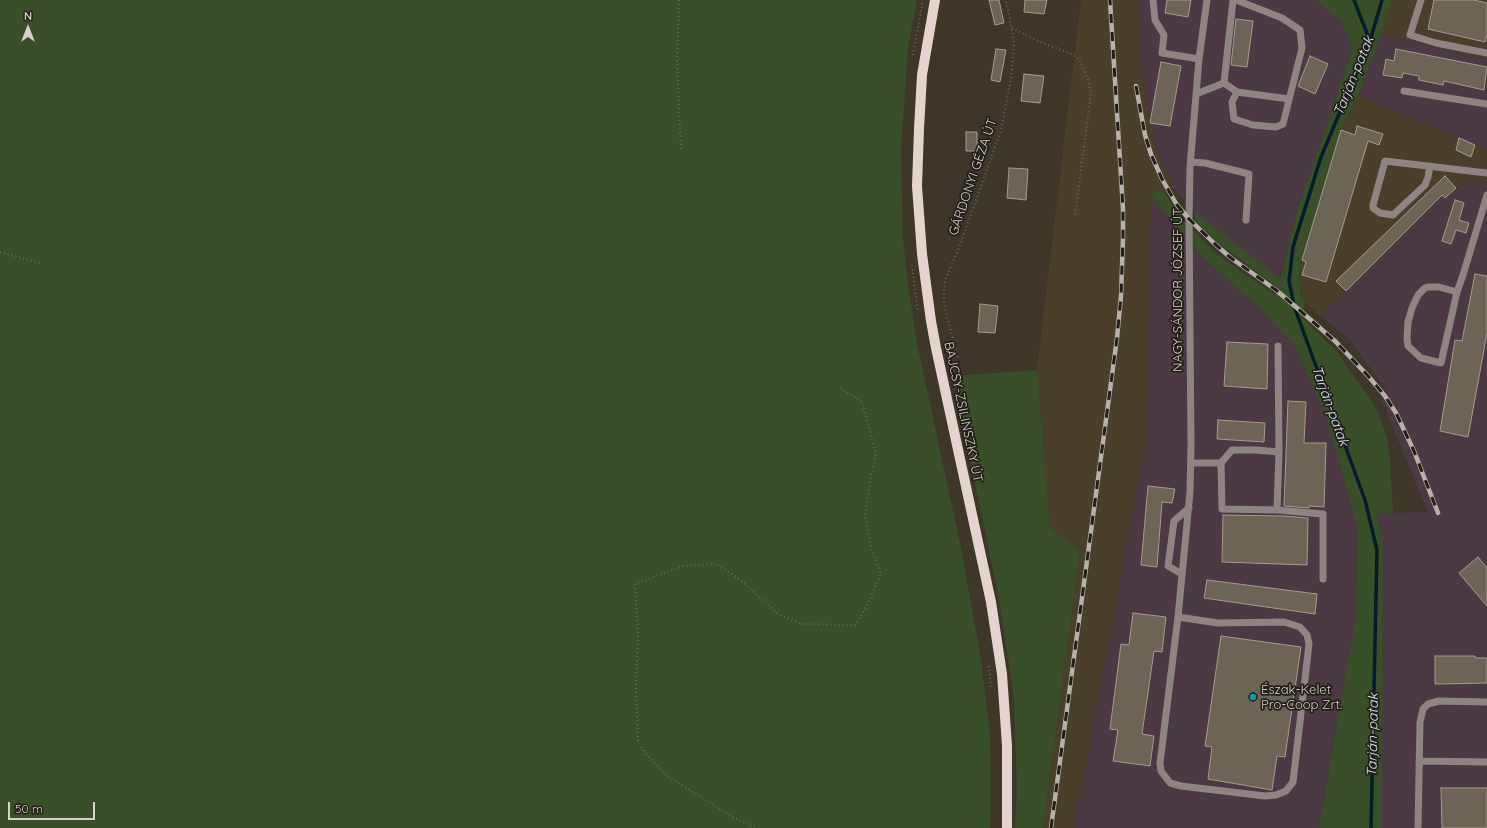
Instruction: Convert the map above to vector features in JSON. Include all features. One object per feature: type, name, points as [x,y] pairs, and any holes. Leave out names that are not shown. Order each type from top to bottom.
[{"type":"main road","name":"BAJCSY-ZSILINSZKY ÚT","points":[[935,0],[922,75],[919,116],[917,186],[922,254],[935,341],[979,545],[1000,662],[1005,699],[1008,746],[1007,828]]},
{"type":"street","points":[[1153,0],[1155,20],[1164,35],[1162,53],[1199,59]]},
{"type":"street","name":"NAGY-SÁNDOR JÓZSEF ÚT","points":[[1178,617],[1218,623],[1284,622],[1300,627],[1307,635],[1310,644],[1292,782],[1286,791],[1276,795],[1265,796],[1181,786],[1170,783],[1161,771],[1160,763],[1178,617],[1189,508],[1191,463],[1189,220],[1191,162],[1199,59],[1207,0]]},
{"type":"street","points":[[1224,83],[1233,0]]},
{"type":"street","points":[[1236,0],[1282,18],[1300,30],[1302,48],[1283,124],[1276,127],[1253,125],[1234,119],[1232,102],[1237,92]]},
{"type":"street","points":[[1421,0],[1410,35],[1436,43],[1487,53]]},
{"type":"street","points":[[1224,83],[1237,92],[1289,99]]},
{"type":"street","points":[[1196,94],[1224,83]]},
{"type":"street","points":[[1404,91],[1487,104]]},
{"type":"street","points":[[1430,166],[1428,177],[1424,185],[1393,215],[1380,214],[1373,208],[1385,161],[1430,166],[1487,173]]},
{"type":"street","points":[[1191,162],[1205,163],[1249,174],[1246,220]]},
{"type":"street","points":[[1457,292],[1433,286],[1425,288],[1418,295],[1408,322],[1406,339],[1408,346],[1421,358],[1441,363],[1457,292],[1464,275],[1487,195]]},
{"type":"street","points":[[1277,510],[1280,452],[1278,346]]},
{"type":"street","points":[[1280,452],[1232,450],[1221,463],[1222,509],[1277,510],[1323,514],[1322,579]]},
{"type":"street","points":[[1191,463],[1221,463]]},
{"type":"street","points":[[1182,577],[1168,566],[1174,520],[1189,508]]},
{"type":"street","points":[[1418,828],[1420,722],[1425,706],[1431,703],[1439,702],[1487,702]]},
{"type":"street","points":[[1419,761],[1487,762]]},
{"type":"path","points":[[679,0],[677,60],[681,150]]},
{"type":"path","name":"GÁRDONYI GÉZA ÚT","points":[[958,357],[944,305],[944,289],[946,278],[964,235],[1001,130],[1013,62],[1014,47],[1012,28],[1006,0]]},
{"type":"path","points":[[1012,28],[1040,42],[1072,54],[1078,59],[1088,79],[1090,100],[1075,216]]},
{"type":"path","points":[[0,252],[43,264]]},
{"type":"path","points":[[755,828],[735,818],[667,776],[646,754],[638,741],[636,685],[638,635],[635,584],[683,566],[717,564],[742,581],[778,614],[803,624],[856,625],[868,603],[880,574],[872,550],[865,514],[876,454],[862,402],[838,386]]},
{"type":"shaded area","points":[[1081,0],[1138,0],[1144,89],[1156,146],[1174,188],[1163,191],[1153,191],[1151,195],[1146,440],[1074,828],[1043,828],[1080,550],[1050,528],[1037,370]]},
{"type":"shaded area","points":[[1138,0],[1315,0],[1340,20],[1353,47],[1298,208],[1279,280],[1189,207],[1174,188],[1156,146],[1144,89]]},
{"type":"shaded area","points":[[1392,0],[1487,0],[1487,60],[1381,34]]},
{"type":"shaded area","points":[[1381,34],[1487,60],[1487,150],[1358,95]]},
{"type":"shaded area","points":[[1358,95],[1487,150],[1487,183],[1464,183],[1445,198],[1442,196],[1377,258],[1321,316],[1305,302],[1300,285],[1300,267],[1342,127]]},
{"type":"shaded area","points":[[1476,182],[1487,183],[1487,828],[1382,828],[1383,552],[1380,526],[1376,513],[1428,512],[1381,399],[1388,393],[1350,340],[1321,316],[1377,258],[1442,195],[1445,198],[1461,185]]},
{"type":"shaded area","points":[[1151,195],[1200,255],[1253,302],[1294,344],[1326,415],[1357,526],[1356,615],[1319,828],[1074,828],[1146,440]]},
{"type":"green space","points":[[0,0],[917,0],[908,48],[901,150],[903,238],[908,285],[917,343],[962,553],[981,660],[990,734],[990,828],[0,828]]},
{"type":"green space","points":[[1315,0],[1392,0],[1358,95],[1342,127],[1300,267],[1299,276],[1301,293],[1305,302],[1302,317],[1337,352],[1373,403],[1379,414],[1387,438],[1390,458],[1393,513],[1376,513],[1382,536],[1383,552],[1382,828],[1319,828],[1356,615],[1357,526],[1326,415],[1294,344],[1253,302],[1200,255],[1151,195],[1153,191],[1163,191],[1186,223],[1213,250],[1275,295],[1280,289],[1219,243],[1195,221],[1194,211],[1280,279],[1298,208],[1353,47],[1340,20]]},
{"type":"green space","points":[[1037,370],[1050,528],[1080,550],[1043,828],[1015,828],[1017,790],[1014,697],[999,599],[953,376]]},
{"type":"building","points":[[989,0],[999,0],[1004,23],[995,25]]},
{"type":"building","points":[[1025,0],[1047,0],[1044,14],[1024,12]]},
{"type":"building","points":[[1167,0],[1191,0],[1188,17],[1165,13]]},
{"type":"building","points":[[1434,0],[1474,0],[1487,3],[1487,34],[1485,42],[1428,29]]},
{"type":"building","points":[[1236,19],[1253,21],[1247,67],[1231,65]]},
{"type":"building","points":[[996,49],[1006,50],[1000,82],[991,80]]},
{"type":"building","points":[[1396,49],[1487,67],[1484,90],[1444,81],[1443,85],[1419,80],[1419,76],[1403,73],[1402,78],[1383,75],[1386,59],[1394,61]]},
{"type":"building","points":[[1310,56],[1328,64],[1315,94],[1298,86]]},
{"type":"building","points":[[1161,62],[1181,66],[1170,126],[1150,123]]},
{"type":"building","points":[[1024,74],[1044,76],[1040,103],[1021,101]]},
{"type":"building","points":[[1357,126],[1383,134],[1379,145],[1368,141],[1326,282],[1302,275],[1306,262],[1302,260],[1341,130],[1355,135]]},
{"type":"building","points":[[966,132],[977,132],[977,151],[966,151]]},
{"type":"building","points":[[1459,138],[1475,145],[1471,157],[1456,150]]},
{"type":"building","points":[[1009,168],[1028,169],[1026,200],[1007,198]]},
{"type":"building","points":[[1445,176],[1456,188],[1445,198],[1442,195],[1346,291],[1336,281]]},
{"type":"building","points":[[1455,200],[1464,203],[1459,220],[1469,223],[1466,233],[1456,230],[1451,244],[1442,241]]},
{"type":"building","points":[[1475,274],[1487,276],[1487,333],[1468,437],[1440,431],[1455,340],[1462,341]]},
{"type":"building","points":[[980,304],[998,306],[995,333],[978,332]]},
{"type":"building","points":[[1227,342],[1268,344],[1267,389],[1224,386]]},
{"type":"building","points":[[1288,401],[1306,402],[1304,443],[1326,443],[1324,507],[1309,506],[1309,508],[1284,506]]},
{"type":"building","points":[[1218,420],[1265,423],[1264,442],[1217,439]]},
{"type":"building","points":[[1148,486],[1175,489],[1172,503],[1162,502],[1157,567],[1141,565]]},
{"type":"building","points":[[1223,515],[1308,518],[1307,565],[1222,562]]},
{"type":"building","points":[[1478,557],[1487,568],[1487,606],[1459,573]]},
{"type":"building","points":[[1207,580],[1317,594],[1315,614],[1204,598]]},
{"type":"building","points":[[1133,613],[1166,617],[1162,652],[1154,651],[1142,734],[1154,736],[1150,766],[1113,761],[1118,730],[1110,729],[1121,644],[1129,645]]},
{"type":"building","name":"Észak-Kelet Pro-Coop Zrt.","points":[[1221,636],[1301,647],[1285,757],[1277,756],[1272,790],[1208,779],[1212,747],[1205,746]]},
{"type":"building","points":[[1435,656],[1475,656],[1475,658],[1487,658],[1487,683],[1435,684]]},
{"type":"building","points":[[1441,788],[1487,788],[1487,828],[1442,828]]},
{"type":"waterway","points":[[1354,0],[1370,41]]},
{"type":"waterway","name":"Tarján-patak","points":[[1371,828],[1377,550],[1365,500],[1294,306],[1289,281],[1293,247],[1321,157],[1370,41],[1382,0]]},
{"type":"railway","points":[[1051,828],[1117,338],[1121,296],[1123,209],[1110,0]]},
{"type":"railway","points":[[1136,86],[1145,135],[1151,154],[1162,179],[1177,205],[1189,219],[1231,258],[1276,290],[1336,342],[1369,377],[1385,396],[1396,413],[1414,451],[1438,513]]},
{"type":"place","name":"Észak-Kelet Pro-Coop Zrt.","points":[[1253,697]]}]
